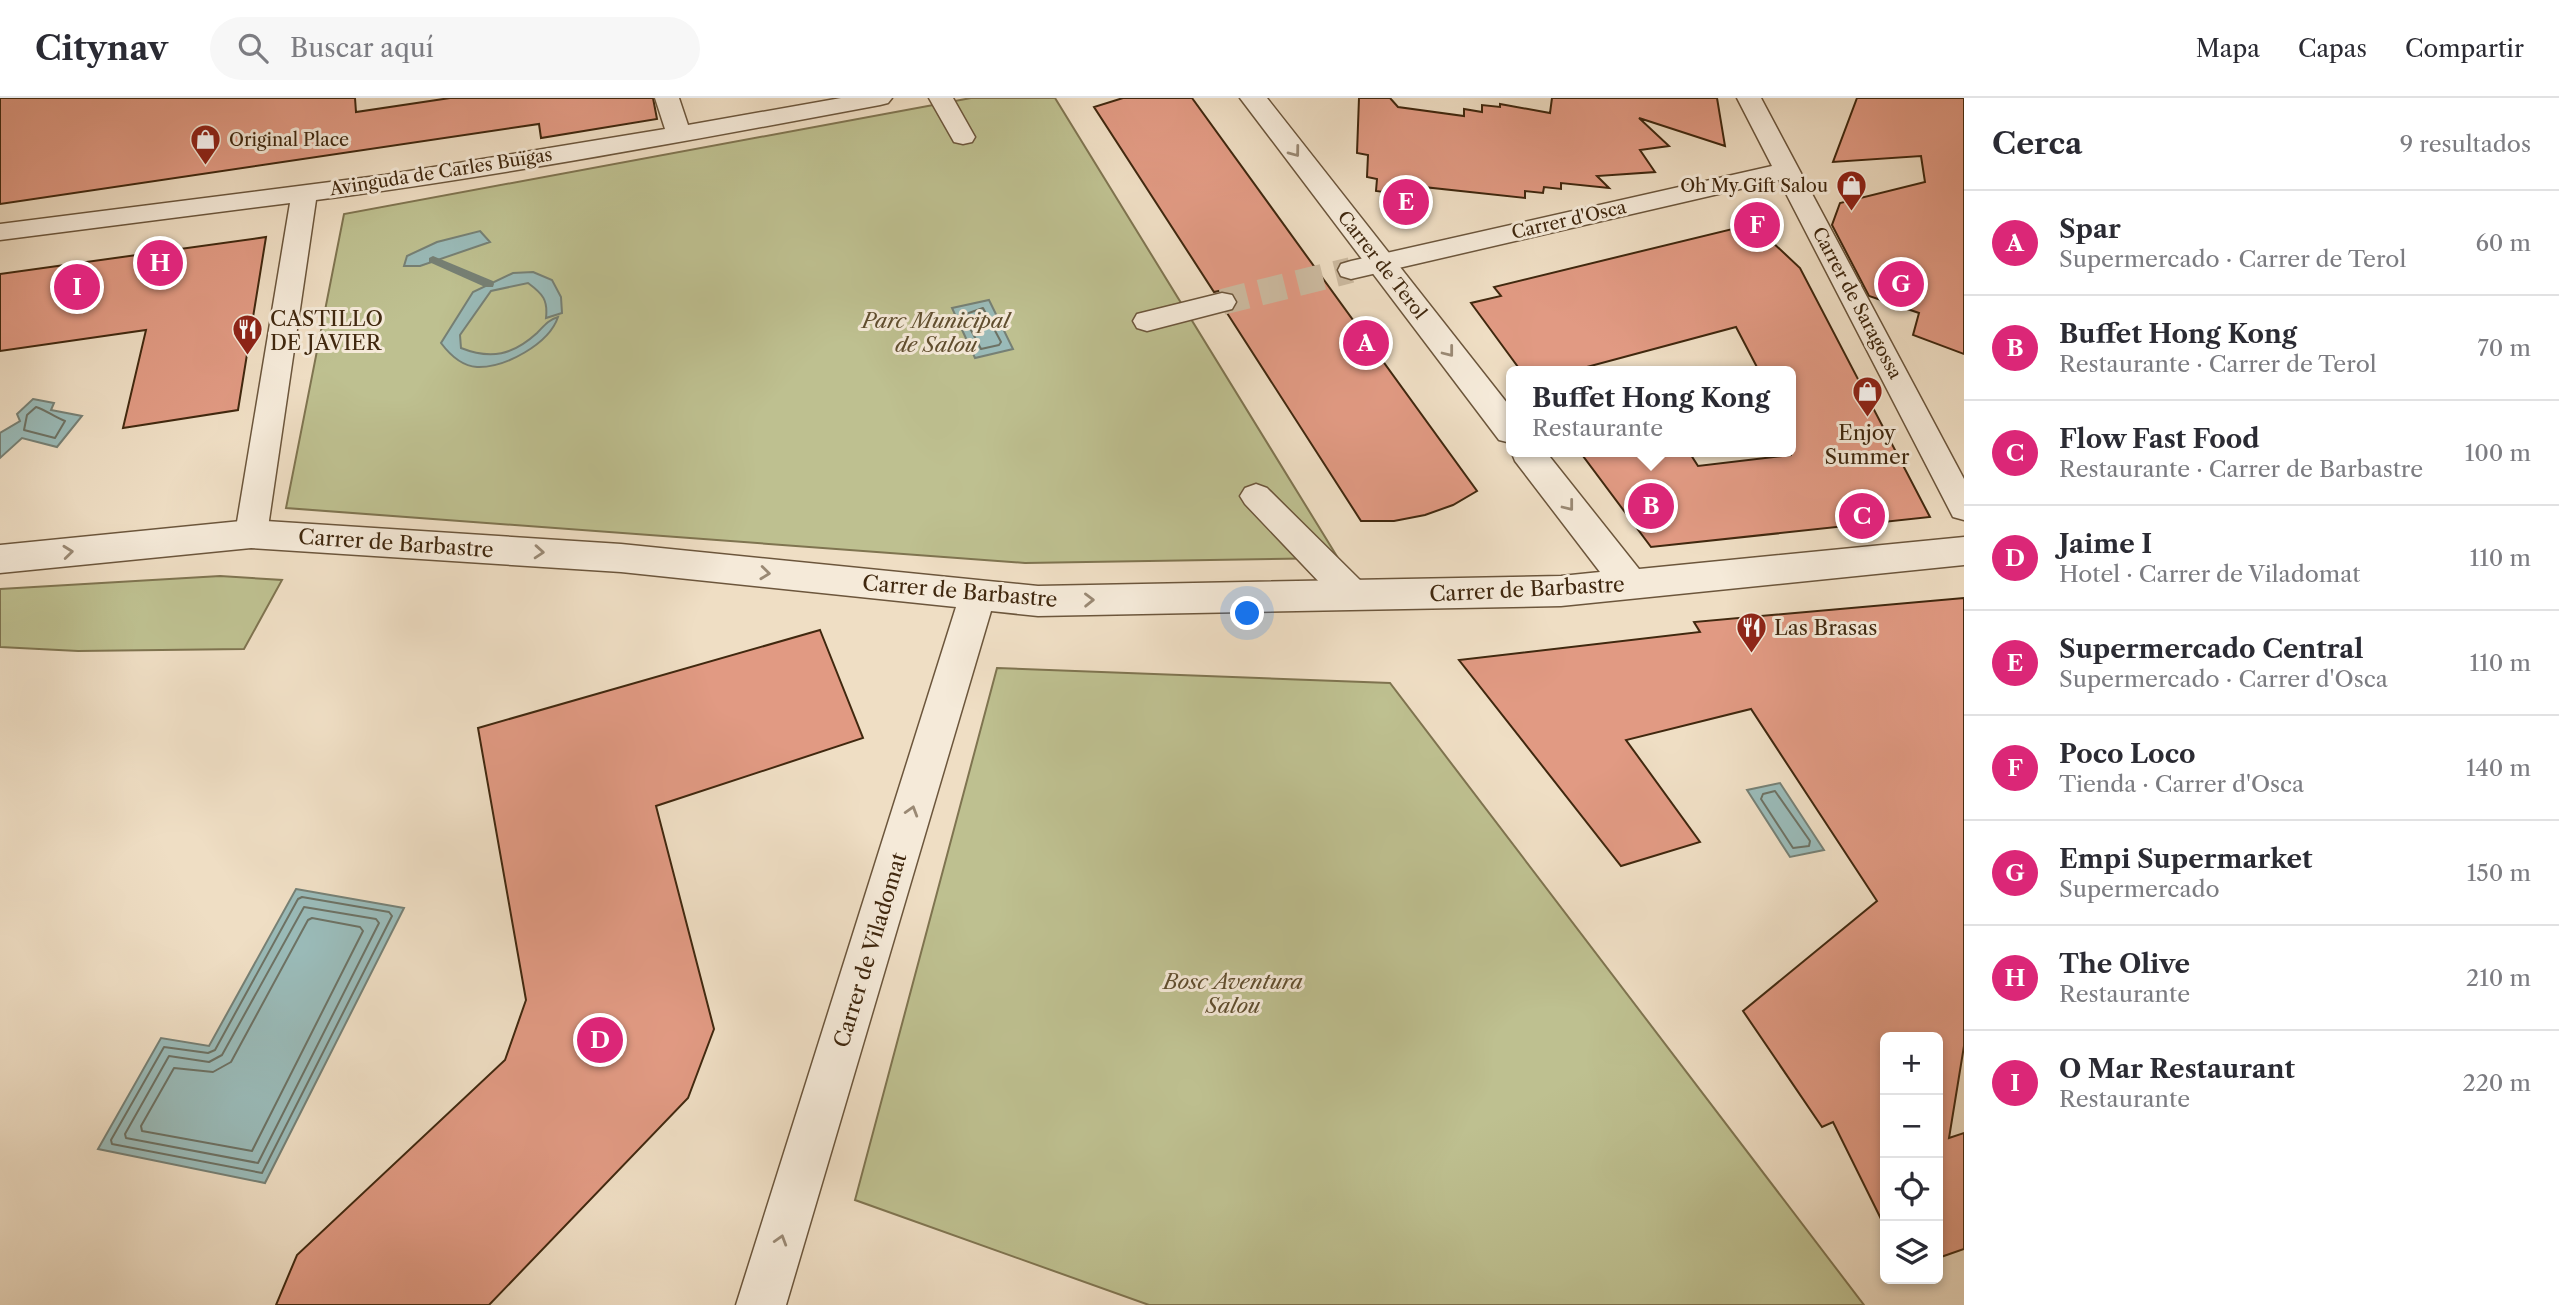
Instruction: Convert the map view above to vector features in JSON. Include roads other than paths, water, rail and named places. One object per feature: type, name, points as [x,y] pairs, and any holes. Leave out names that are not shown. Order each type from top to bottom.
[{"type":"street","points":[[667,98],[679,133]]},
{"type":"street","name":"Avinguda de Carles Buïgas","points":[[0,232],[385,183],[880,98]]},
{"type":"street","points":[[941,98],[963,137]]},
{"type":"street","name":"Carrer de Terol","points":[[1253,98],[1506,425]]},
{"type":"street","name":"Carrer de Saragossa","points":[[1749,98],[1964,508]]},
{"type":"street","name":"Carrer d'Osca","points":[[1351,270],[1788,170]]},
{"type":"street","points":[[251,534],[304,193]]},
{"type":"street","points":[[1147,321],[1222,302]]},
{"type":"street","points":[[1531,457],[1630,584]]},
{"type":"street","points":[[1256,496],[1353,595]]},
{"type":"street","name":"Carrer de Barbastre","points":[[0,559],[251,534],[621,558],[1038,601],[1561,591],[1964,551]]},
{"type":"street","name":"Carrer de Viladomat","points":[[761,1305],[978,595]]},
{"type":"water","points":[[480,231],[490,242],[420,266],[404,266],[407,256],[437,242]]},
{"type":"water","points":[[533,272],[552,280],[561,297],[562,313],[546,318],[543,298],[528,283],[491,291],[460,335],[461,348],[482,354],[501,353],[519,346],[558,317],[553,327],[536,345],[513,359],[477,367],[466,365],[448,352],[441,343],[473,292],[513,273]]},
{"type":"water","points":[[989,300],[1013,349],[975,358],[952,308]]},
{"type":"water","points":[[33,399],[54,403],[51,410],[82,416],[57,447],[22,438],[0,458],[0,433],[20,421],[17,414]]},
{"type":"water","points":[[1780,783],[1824,850],[1790,857],[1747,790]]},
{"type":"water","points":[[296,889],[404,908],[265,1183],[98,1149],[161,1038],[209,1046]]},
{"type":"waterway","points":[[433,260],[489,284]]},
{"type":"tunnel","points":[[1222,302],[1351,270]]},
{"type":"place","name":"Original Place","points":[[206,167]]},
{"type":"place","name":"Supermercado Central","points":[[1406,202]]},
{"type":"place","name":"Oh My Gift Salou","points":[[1851,213]]},
{"type":"place","name":"Poco Loco","points":[[1757,225]]},
{"type":"place","name":"The Olive","points":[[160,263]]},
{"type":"place","name":"Empi Supermarket","points":[[1901,284]]},
{"type":"place","name":"O Mar Restaurant","points":[[77,287]]},
{"type":"place","name":"Spar","points":[[1366,343]]},
{"type":"place","name":"CASTILLO DE JAVIER","points":[[247,357]]},
{"type":"place","name":"Enjoy Summer","points":[[1867,419]]},
{"type":"place","name":"Buffet Hong Kong","points":[[1651,506]]},
{"type":"place","name":"Flow Fast Food","points":[[1862,516]]},
{"type":"place","name":"Las Brasas","points":[[1751,654]]},
{"type":"place","name":"Jaime I","points":[[600,1040]]},
{"type":"park label","name":"Parc Municipal de Salou","points":[[936,332]]},
{"type":"park label","name":"Bosc Aventura Salou","points":[[1233,993]]}]
